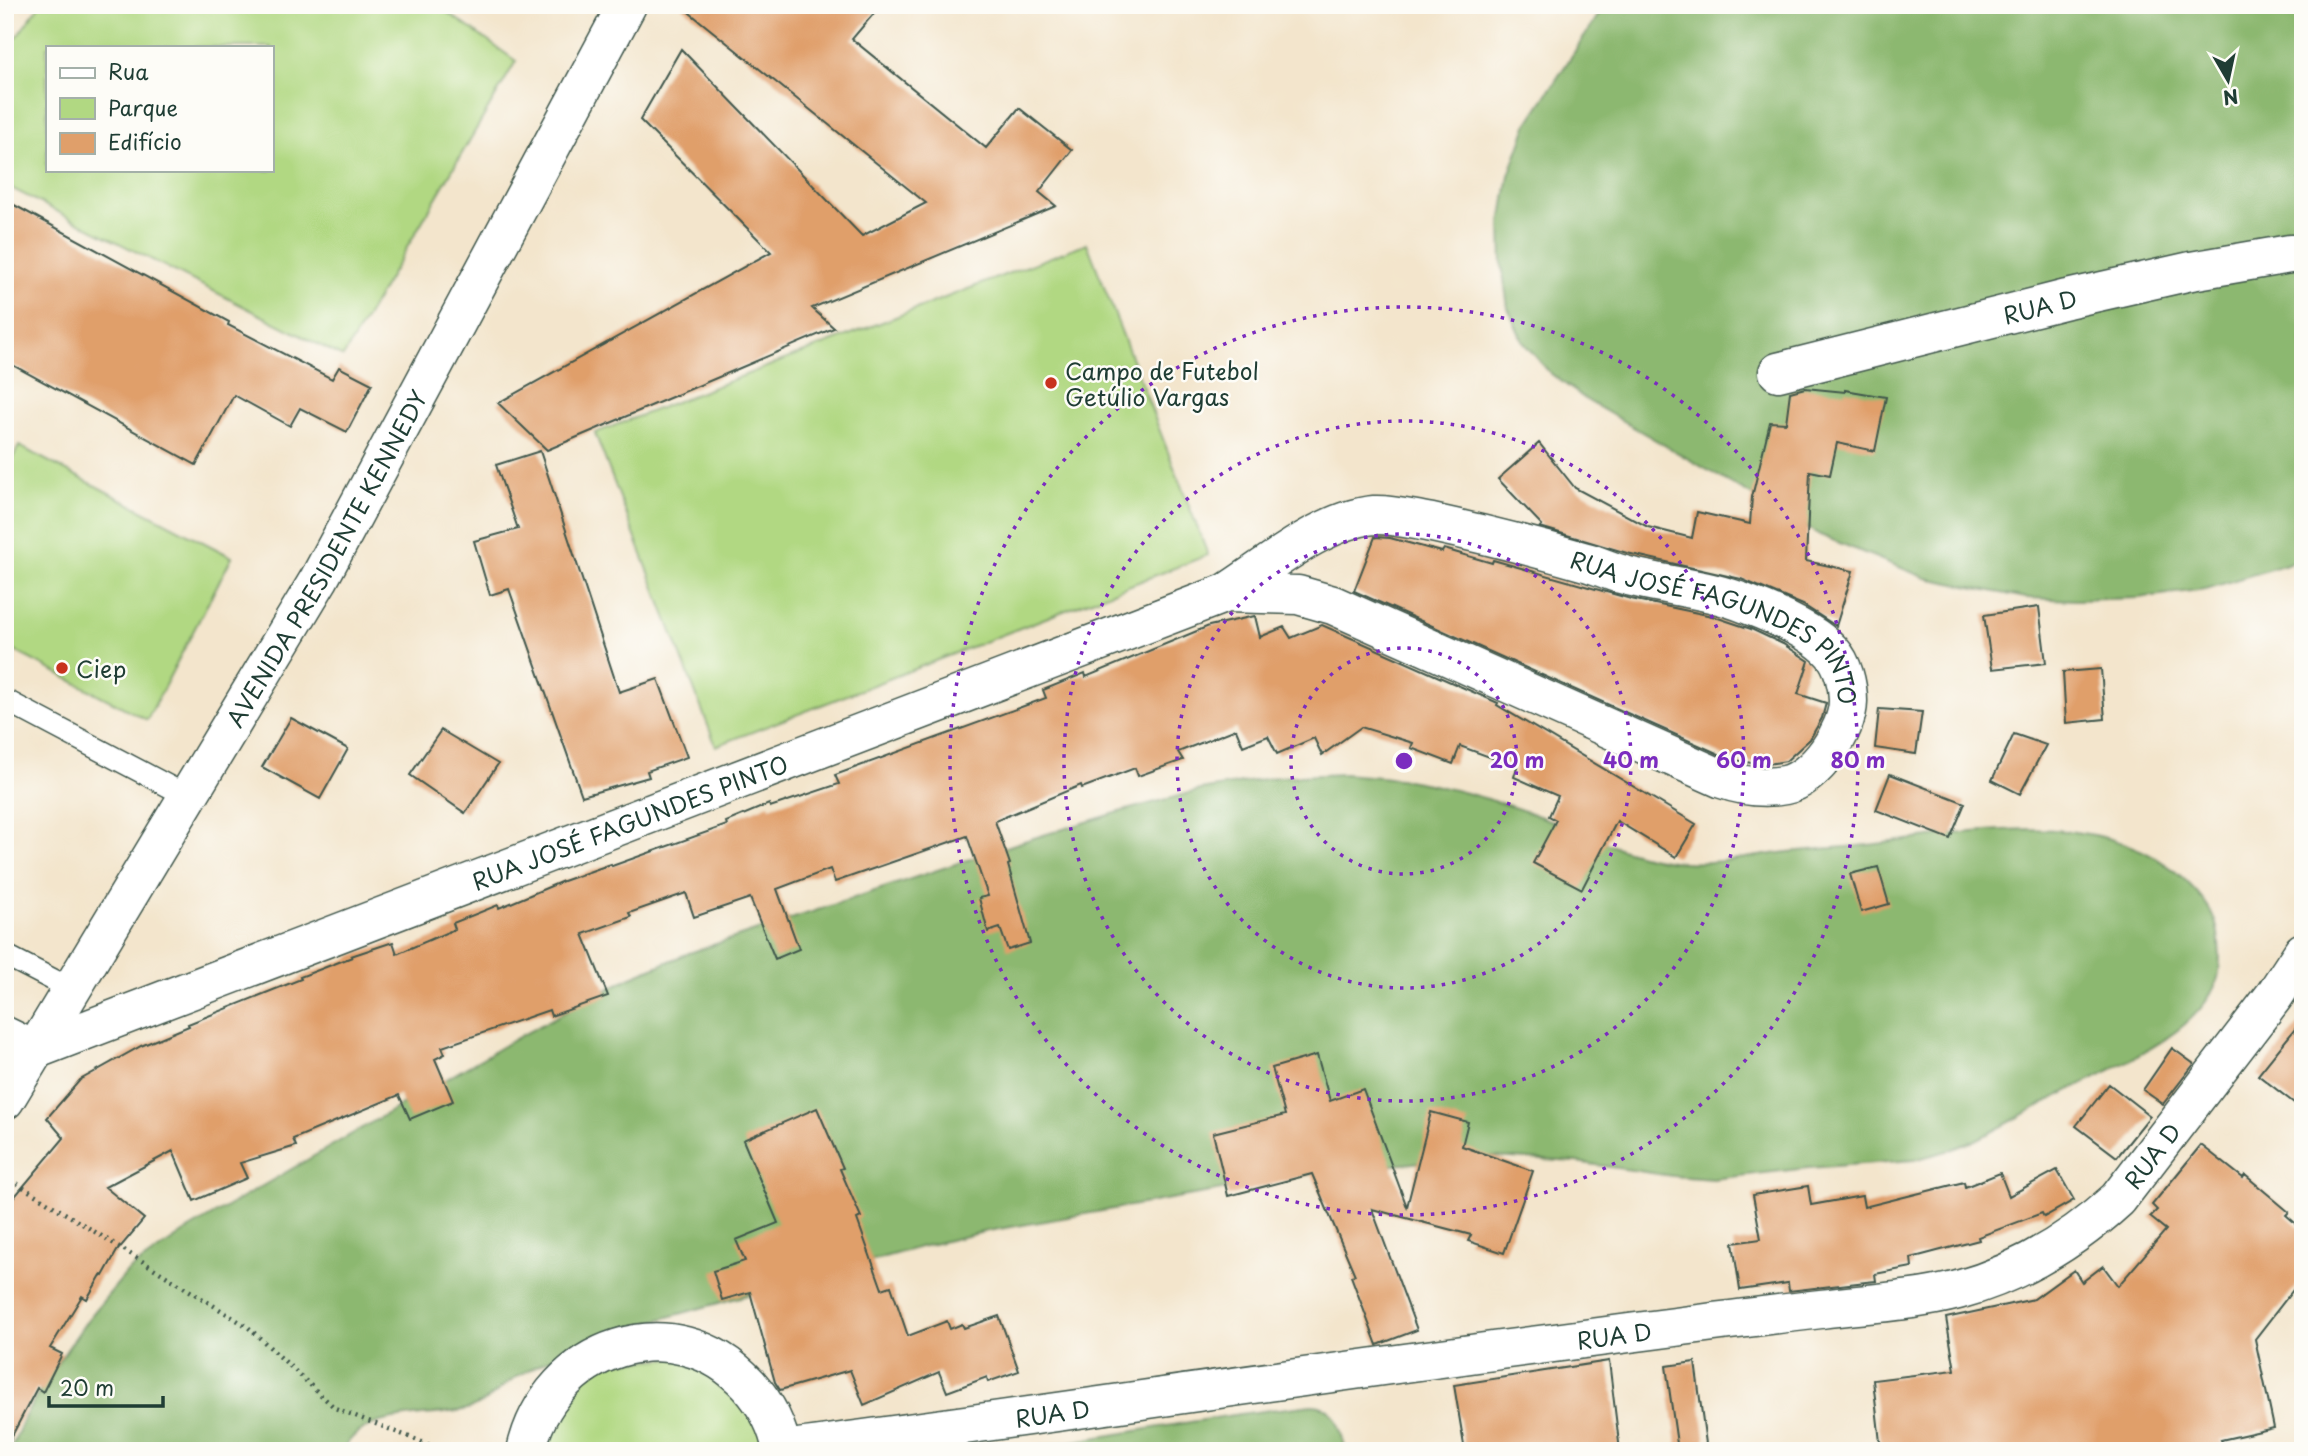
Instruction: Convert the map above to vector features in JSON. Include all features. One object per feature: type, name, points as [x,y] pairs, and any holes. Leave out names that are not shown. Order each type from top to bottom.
[{"type":"street","name":"AVENIDA PRESIDENTE KENNEDY","points":[[5,1100],[20,1043],[71,989],[319,579],[627,5]]},
{"type":"street","name":"RUA D","points":[[1778,372],[2166,276],[2303,254]]},
{"type":"street","name":"RUA JOSÉ FAGUNDES PINTO","points":[[20,1043],[1226,593],[1321,532],[1348,520],[1376,515],[1461,529],[1577,559],[1651,582],[1722,595],[1784,621],[1832,652],[1844,672],[1848,701],[1844,722],[1826,754],[1805,776],[1786,785],[1739,785],[1333,605],[1298,595],[1226,593]]},
{"type":"street","name":"RUA D","points":[[782,1451],[1551,1343],[1822,1308],[1909,1300],[1959,1289],[2008,1272],[2050,1252],[2087,1227],[2118,1199],[2274,996],[2303,953]]},
{"type":"street","points":[[526,1451],[529,1436],[541,1408],[572,1372],[584,1363],[612,1350],[659,1343],[704,1353],[743,1378],[771,1416],[782,1451]]},
{"type":"lane","points":[[5,700],[187,796]]},
{"type":"lane","points":[[5,955],[71,989]]},
{"type":"path","points":[[5,1176],[248,1327],[335,1408],[445,1451]]},
{"type":"green space","points":[[40,5],[437,5],[516,61],[343,357],[5,185],[5,53]]},
{"type":"green space","points":[[1605,5],[2303,5],[2303,559],[2206,589],[2138,598],[2026,598],[1926,578],[1820,535],[1588,401],[1550,373],[1523,342],[1508,308],[1502,265],[1501,223],[1509,175],[1528,123]]},
{"type":"green space","points":[[1087,243],[1208,555],[716,746],[595,433]]},
{"type":"green space","points":[[19,446],[232,557],[147,720],[5,646],[5,472]]},
{"type":"green space","points":[[1343,774],[1407,780],[1485,798],[1624,850],[1683,862],[1717,861],[1990,831],[2032,829],[2074,832],[2114,840],[2150,855],[2183,878],[2203,899],[2216,923],[2218,933],[2220,967],[2217,981],[2207,1001],[2191,1018],[2151,1048],[1974,1141],[1914,1160],[1713,1179],[1576,1162],[1478,1156],[1318,1173],[988,1231],[920,1247],[629,1328],[543,1363],[515,1378],[471,1408],[400,1418],[366,1428],[352,1437],[343,1451],[10,1451],[25,1416],[48,1377],[88,1319],[128,1271],[186,1231],[264,1185],[522,1035],[629,978],[689,953],[1027,840],[1126,810],[1201,790],[1277,777]]},
{"type":"green space","points":[[707,1356],[780,1451],[527,1451],[586,1364]]},
{"type":"green space","points":[[1321,1406],[1333,1414],[1346,1451],[1014,1451],[1239,1414]]},
{"type":"building","points":[[680,5],[881,5],[852,39],[986,148],[1019,108],[1072,150],[1039,192],[1056,206],[812,308],[834,328],[547,450],[498,403],[771,252],[640,120],[681,49],[862,236],[926,203]]},
{"type":"building","points":[[5,200],[229,322],[228,325],[332,379],[339,367],[372,384],[347,432],[300,408],[290,426],[234,395],[196,465],[5,361]]},
{"type":"building","points":[[1805,388],[1845,390],[1886,397],[1875,451],[1837,443],[1830,475],[1810,471],[1806,561],[1853,571],[1836,626],[1803,605],[1741,579],[1627,553],[1540,527],[1542,525],[1498,479],[1539,443],[1575,488],[1648,527],[1692,538],[1697,512],[1750,524],[1752,497],[1770,422],[1786,423],[1790,392]]},
{"type":"building","points":[[540,451],[619,692],[658,679],[687,757],[647,771],[649,777],[582,796],[509,589],[490,595],[474,541],[518,529],[496,465]]},
{"type":"building","points":[[1375,537],[1390,538],[1442,552],[1444,549],[1492,563],[1493,560],[1631,599],[1712,616],[1751,629],[1783,644],[1809,661],[1798,694],[1826,703],[1822,718],[1810,739],[1786,761],[1762,765],[1730,759],[1354,591]]},
{"type":"building","points":[[2039,607],[2046,663],[1992,669],[1984,615]]},
{"type":"building","points":[[1255,616],[1260,637],[1284,627],[1291,638],[1322,625],[1498,703],[1497,705],[1696,824],[1676,857],[1617,821],[1582,889],[1533,863],[1556,820],[1549,816],[1558,796],[1514,777],[1517,767],[1460,746],[1453,764],[1411,748],[1413,743],[1361,727],[1322,755],[1314,738],[1277,754],[1268,736],[1243,746],[1236,729],[1178,752],[1183,760],[1138,776],[1135,768],[1082,788],[1081,785],[995,821],[1010,864],[1008,865],[1030,943],[1008,950],[1000,928],[988,932],[979,898],[988,896],[967,836],[835,882],[830,869],[777,889],[799,949],[775,959],[750,898],[694,917],[686,893],[629,913],[631,917],[583,934],[608,996],[551,1016],[549,1010],[442,1047],[445,1054],[435,1059],[453,1101],[410,1119],[399,1095],[293,1139],[296,1146],[240,1163],[247,1178],[194,1201],[173,1151],[105,1187],[144,1219],[117,1251],[87,1299],[82,1296],[50,1348],[62,1354],[43,1392],[37,1388],[5,1449],[5,1208],[64,1138],[47,1118],[80,1080],[141,1046],[189,1026],[188,1024],[351,956],[393,942],[397,954],[455,929],[453,923],[498,905],[499,908],[563,881],[727,825],[726,822],[769,804],[770,807],[839,784],[835,775],[1046,698],[1043,690],[1085,673],[1086,677],[1209,626]]},
{"type":"building","points":[[2101,669],[2105,719],[2066,723],[2063,672]]},
{"type":"building","points":[[1879,709],[1922,712],[1916,754],[1875,748]]},
{"type":"building","points":[[291,718],[348,749],[320,799],[262,767]]},
{"type":"building","points":[[441,730],[498,764],[465,813],[410,775]]},
{"type":"building","points":[[2014,734],[2046,745],[2020,794],[1992,780]]},
{"type":"building","points":[[1890,774],[1965,803],[1950,839],[1876,810]]},
{"type":"building","points":[[1878,867],[1889,904],[1861,912],[1850,874]]},
{"type":"building","points":[[2303,1019],[2303,1110],[2258,1075]]},
{"type":"building","points":[[2172,1048],[2194,1064],[2163,1104],[2143,1090]]},
{"type":"building","points":[[1317,1055],[1330,1101],[1363,1089],[1407,1207],[1431,1112],[1468,1122],[1462,1146],[1533,1171],[1504,1253],[1468,1241],[1471,1235],[1372,1209],[1417,1330],[1377,1345],[1351,1276],[1355,1275],[1312,1174],[1228,1196],[1213,1133],[1285,1115],[1272,1068]]},
{"type":"building","points":[[2109,1084],[2150,1116],[2117,1157],[2076,1126]]},
{"type":"building","points":[[817,1108],[861,1217],[857,1219],[882,1289],[891,1286],[908,1336],[947,1321],[950,1329],[962,1324],[964,1328],[999,1316],[1019,1371],[988,1382],[987,1377],[947,1392],[939,1372],[864,1405],[850,1370],[780,1390],[775,1382],[750,1292],[722,1300],[713,1271],[745,1261],[736,1240],[778,1223],[743,1140]]},
{"type":"building","points":[[2201,1145],[2243,1178],[2245,1175],[2289,1212],[2286,1215],[2303,1230],[2303,1277],[2255,1339],[2274,1428],[2221,1440],[2227,1451],[1881,1451],[1873,1380],[1955,1370],[1946,1318],[2034,1299],[2074,1270],[2082,1282],[2103,1266],[2118,1286],[2166,1230],[2150,1217],[2157,1210],[2152,1205]]},
{"type":"building","points":[[2057,1170],[2074,1200],[2044,1217],[2042,1213],[1978,1237],[1979,1240],[1911,1258],[1912,1267],[1875,1274],[1876,1281],[1789,1291],[1788,1283],[1740,1290],[1733,1243],[1761,1239],[1753,1195],[1808,1186],[1811,1205],[1862,1196],[1864,1207],[1964,1182],[1965,1187],[2000,1173],[2009,1196]]},
{"type":"building","points":[[1609,1361],[1620,1451],[1465,1451],[1454,1385]]},
{"type":"building","points":[[1695,1362],[1707,1451],[1678,1451],[1666,1366]]},
{"type":"place","name":"Campo de Futebol Getúlio Vargas","points":[[1051,383]]},
{"type":"place","name":"Ciep","points":[[62,668]]}]
